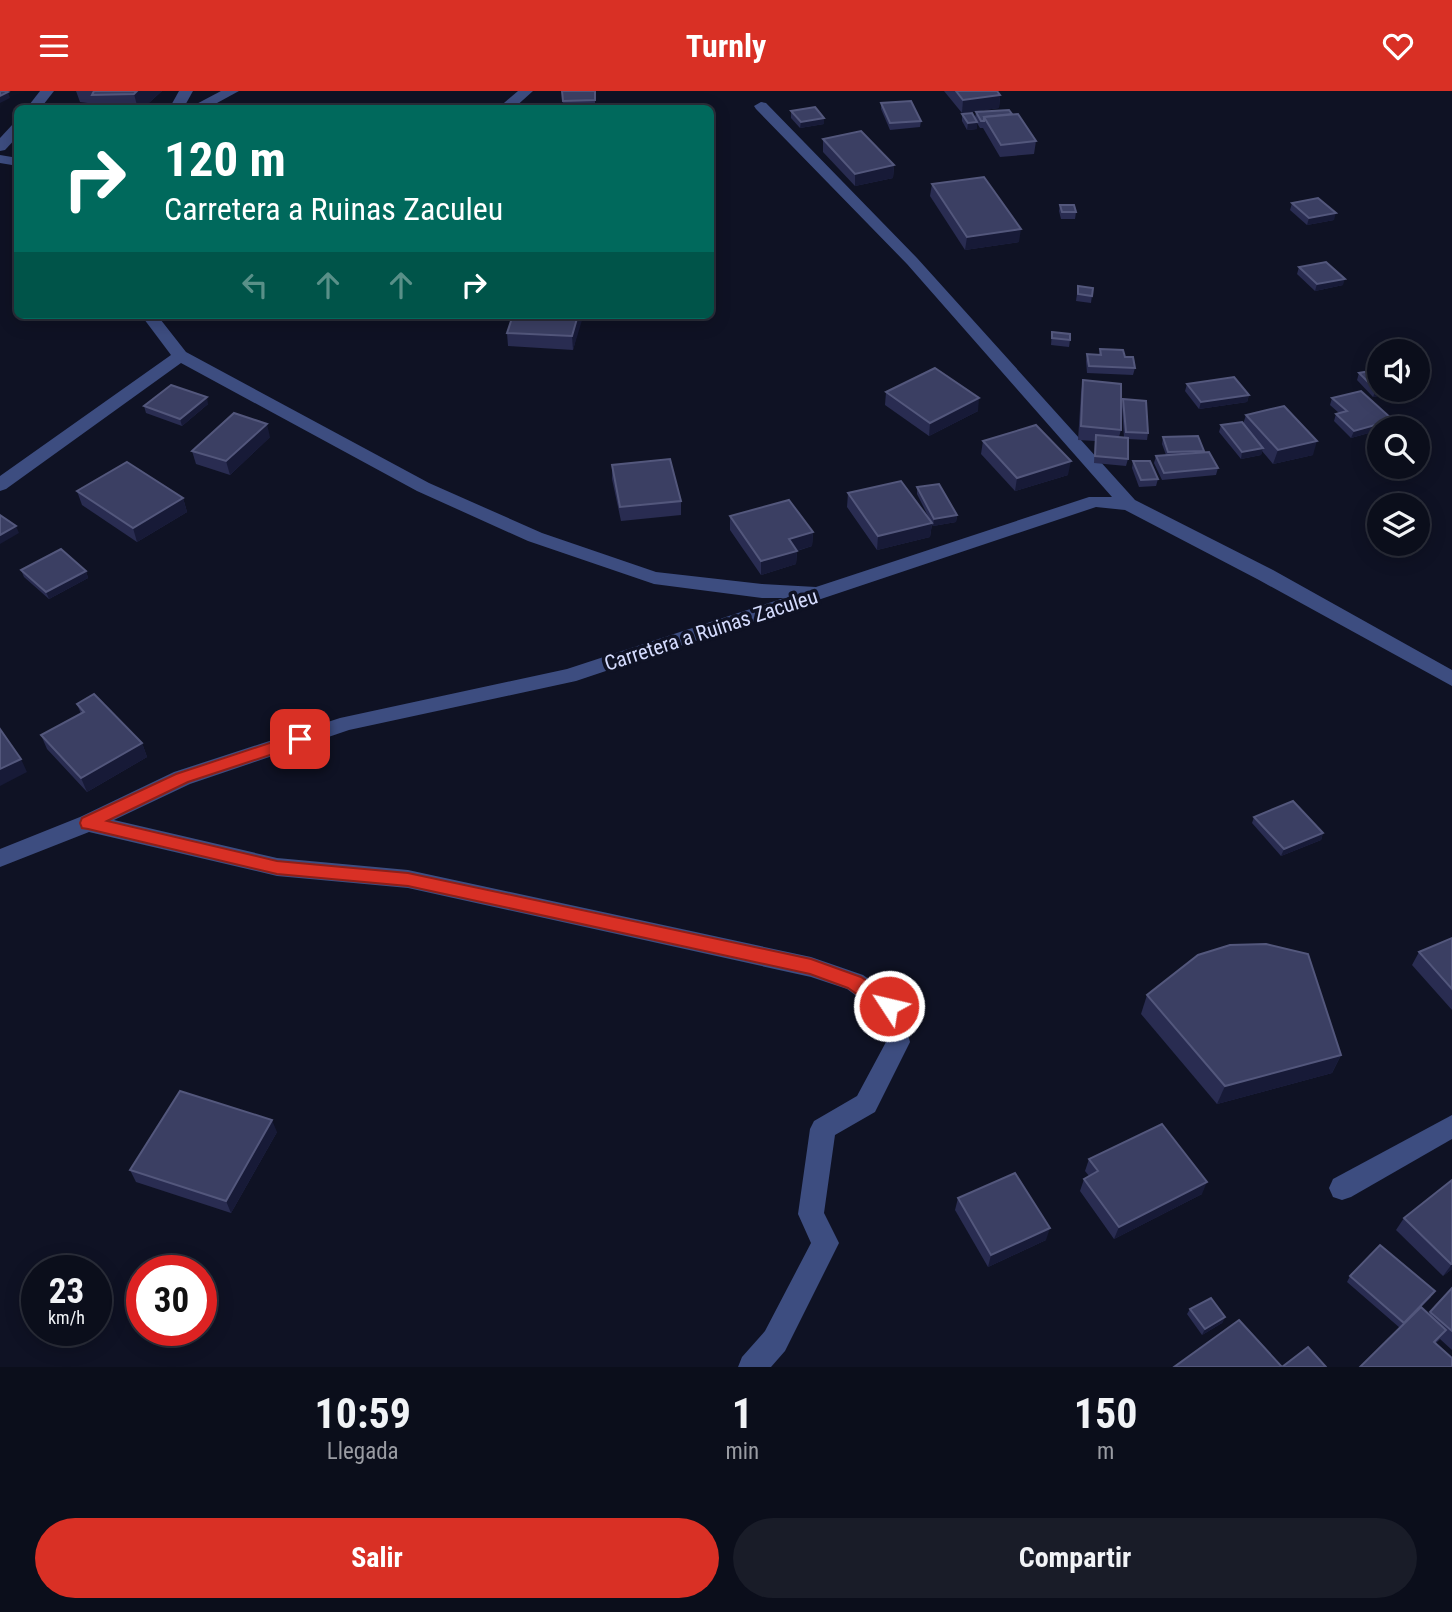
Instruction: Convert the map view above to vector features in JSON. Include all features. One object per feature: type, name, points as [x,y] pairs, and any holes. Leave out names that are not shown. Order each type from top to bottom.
[{"type":"street","points":[[36,105],[47,91]]},
{"type":"street","points":[[202,105],[232,91]]},
{"type":"street","points":[[510,105],[526,91]]},
{"type":"street","points":[[761,106],[912,261],[1129,504],[1266,575],[1452,679]]},
{"type":"street","points":[[0,147],[14,131]]},
{"type":"street","name":"Carretera a Ruinas Zaculeu","points":[[152,319],[180,356],[423,487],[535,537],[654,577],[762,591],[828,591]]},
{"type":"street","points":[[0,485],[180,356]]},
{"type":"street","points":[[828,591],[1095,501],[1129,504]]},
{"type":"street","name":"Carretera a Ruinas Zaculeu","points":[[0,858],[88,823],[182,778],[347,723],[569,676],[828,591]]},
{"type":"street","points":[[88,823],[277,867],[408,879],[811,967],[855,982],[889,1006],[898,1042],[866,1104],[824,1129],[811,1214],[825,1243],[775,1341],[752,1367]]},
{"type":"street","points":[[1342,1188],[1452,1126]]},
{"type":"building","points":[[94,91],[137,91],[134,94],[92,95]]},
{"type":"building","points":[[562,91],[595,91],[595,100],[563,101]]},
{"type":"building","points":[[956,91],[997,91],[1000,95],[963,100]]},
{"type":"building","points":[[911,101],[921,121],[890,123],[881,103]]},
{"type":"building","points":[[815,107],[824,118],[801,122],[791,111]]},
{"type":"building","points":[[1009,110],[1012,114],[984,117],[984,121],[981,121],[976,112]]},
{"type":"building","points":[[972,113],[977,122],[968,123],[962,114]]},
{"type":"building","points":[[1018,114],[1036,141],[1001,145],[984,117]]},
{"type":"building","points":[[861,131],[894,165],[855,174],[823,139]]},
{"type":"building","points":[[984,177],[1021,229],[967,237],[932,184]]},
{"type":"building","points":[[1318,198],[1336,213],[1309,218],[1292,203]]},
{"type":"building","points":[[1060,205],[1074,205],[1076,212],[1062,212]]},
{"type":"building","points":[[1326,262],[1345,279],[1317,284],[1299,267]]},
{"type":"building","points":[[1078,286],[1093,288],[1092,296],[1078,294]]},
{"type":"building","points":[[512,319],[577,319],[572,336],[507,333]]},
{"type":"building","points":[[1052,332],[1070,334],[1070,340],[1052,338]]},
{"type":"building","points":[[1100,349],[1123,350],[1125,357],[1133,357],[1135,368],[1089,366],[1087,354],[1101,355]]},
{"type":"building","points":[[935,368],[979,398],[930,423],[886,392]]},
{"type":"building","points":[[1367,372],[1367,381],[1359,373]]},
{"type":"building","points":[[1234,377],[1249,395],[1201,402],[1187,384]]},
{"type":"building","points":[[1083,380],[1121,384],[1121,430],[1081,426]]},
{"type":"building","points":[[171,385],[207,397],[180,419],[144,406]]},
{"type":"building","points":[[1361,391],[1367,396],[1367,402],[1373,402],[1389,416],[1367,416],[1367,427],[1354,431],[1336,414],[1347,411],[1332,398]]},
{"type":"building","points":[[1123,399],[1146,401],[1148,433],[1126,432]]},
{"type":"building","points":[[1284,406],[1317,441],[1278,450],[1246,415]]},
{"type":"building","points":[[234,413],[267,424],[226,461],[192,451]]},
{"type":"building","points":[[1242,422],[1263,448],[1242,452],[1221,425]]},
{"type":"building","points":[[1036,425],[1071,461],[1017,478],[983,441]]},
{"type":"building","points":[[1096,435],[1128,438],[1128,459],[1095,456]]},
{"type":"building","points":[[1198,436],[1204,451],[1168,452],[1163,437]]},
{"type":"building","points":[[1209,452],[1218,468],[1164,473],[1156,456]]},
{"type":"building","points":[[670,459],[681,501],[620,507],[612,465]]},
{"type":"building","points":[[1133,461],[1150,461],[1158,479],[1141,480]]},
{"type":"building","points":[[127,462],[183,498],[133,528],[77,491]]},
{"type":"building","points":[[901,481],[932,523],[878,536],[848,493]]},
{"type":"building","points":[[939,484],[957,515],[934,519],[917,487]]},
{"type":"building","points":[[789,500],[813,532],[789,539],[797,551],[761,561],[730,516]]},
{"type":"building","points":[[0,515],[16,526],[0,535]]},
{"type":"building","points":[[61,549],[86,571],[46,592],[21,570]]},
{"type":"building","points":[[94,694],[142,743],[81,778],[41,735],[84,712],[77,704]]},
{"type":"building","points":[[0,729],[21,759],[0,769]]},
{"type":"building","points":[[1293,801],[1323,833],[1284,849],[1254,817]]},
{"type":"building","points":[[1452,938],[1452,989],[1419,952]]},
{"type":"building","points":[[1266,944],[1308,954],[1341,1055],[1225,1086],[1147,995],[1198,955],[1230,945]]},
{"type":"building","points":[[180,1091],[272,1120],[226,1201],[130,1170]]},
{"type":"building","points":[[1162,1124],[1207,1182],[1119,1227],[1084,1179],[1098,1171],[1089,1159]]},
{"type":"building","points":[[1015,1173],[1050,1228],[991,1255],[958,1198]]},
{"type":"building","points":[[1452,1180],[1452,1264],[1451,1264],[1404,1218]]},
{"type":"building","points":[[1380,1245],[1435,1291],[1404,1323],[1350,1276]]},
{"type":"building","points":[[1452,1288],[1452,1331],[1430,1312]]},
{"type":"building","points":[[1211,1298],[1225,1317],[1205,1329],[1190,1309]]},
{"type":"building","points":[[1421,1307],[1446,1330],[1434,1342],[1452,1358],[1452,1367],[1360,1367]]},
{"type":"building","points":[[1239,1320],[1282,1367],[1174,1367]]},
{"type":"building","points":[[1308,1347],[1326,1367],[1282,1367]]},
{"type":"route","points":[[300,739],[182,778],[88,823],[277,867],[408,879],[811,967],[855,982],[889,1006]]}]
